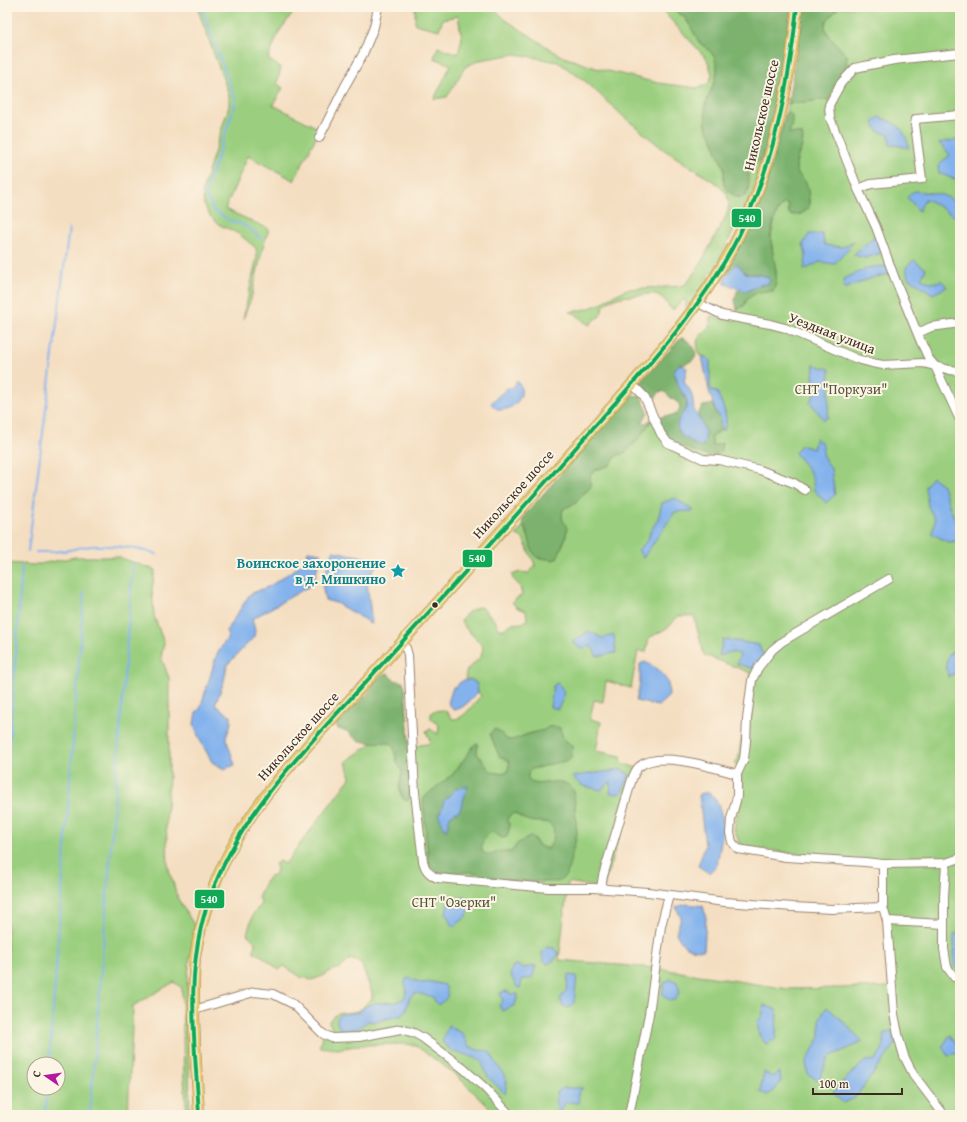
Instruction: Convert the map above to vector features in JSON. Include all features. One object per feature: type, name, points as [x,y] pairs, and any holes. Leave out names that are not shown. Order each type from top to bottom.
[{"type":"main road","name":"Никольское шоссе","points":[[199,1115],[194,1010],[196,956],[203,923],[212,892],[232,845],[248,819],[271,788],[632,384],[658,354],[698,303],[720,270],[738,237],[760,185],[780,117],[797,7]]},
{"type":"street","points":[[319,138],[363,54],[374,27],[378,7]]},
{"type":"street","points":[[960,53],[894,60],[855,68],[841,83],[829,105],[830,118],[858,189],[876,227],[895,279],[929,359],[935,366],[960,420]]},
{"type":"street","points":[[858,189],[871,184],[922,179],[914,124],[916,119],[960,115]]},
{"type":"street","name":"Уездная улица","points":[[698,303],[722,315],[785,328],[872,364],[883,365],[923,363],[950,370],[960,370]]},
{"type":"street","points":[[918,333],[931,327],[960,323]]},
{"type":"street","points":[[632,384],[644,396],[661,434],[668,444],[703,459],[719,460],[760,470],[794,483],[805,490]]},
{"type":"street","points":[[889,579],[783,641],[772,650],[758,668],[752,680],[744,759],[737,774],[737,797],[731,819],[730,833],[732,842],[738,849],[786,857],[883,864],[946,863],[960,858]]},
{"type":"street","points":[[401,643],[406,648],[408,655],[415,794],[423,861],[429,874],[437,878],[549,888],[601,888],[725,902],[793,907],[832,909],[883,907]]},
{"type":"street","points":[[601,888],[603,876],[632,779],[639,766],[648,762],[664,759],[681,761],[737,774]]},
{"type":"street","points":[[946,863],[944,949],[947,967],[954,977],[960,979]]},
{"type":"street","points":[[883,864],[883,907],[887,921],[894,1014],[899,1039],[904,1056],[913,1074],[944,1115]]},
{"type":"street","points":[[629,1115],[649,1014],[661,926],[669,895]]},
{"type":"street","points":[[887,921],[944,924]]},
{"type":"street","points":[[194,1010],[254,992],[269,993],[283,998],[293,1004],[323,1034],[332,1038],[359,1036],[401,1029],[422,1038],[464,1069],[486,1089],[510,1115]]},
{"type":"green space","points":[[197,7],[297,7],[279,32],[268,59],[281,68],[277,83],[283,88],[273,105],[320,129],[294,181],[248,156],[225,209],[269,229],[263,247],[251,299],[243,319],[257,257],[256,248],[239,234],[218,224],[210,216],[204,205],[202,191],[229,106],[229,95]]},
{"type":"green space","points":[[415,7],[493,7],[506,20],[561,56],[596,68],[658,83],[697,88],[705,86],[710,81],[712,74],[707,59],[659,7],[669,7],[683,16],[694,31],[699,42],[710,51],[715,58],[718,70],[705,105],[706,127],[714,141],[717,153],[724,167],[724,185],[733,195],[739,198],[748,192],[748,176],[750,169],[763,158],[751,196],[716,266],[692,302],[686,307],[686,300],[683,300],[673,310],[661,297],[656,294],[616,298],[604,306],[600,316],[590,325],[572,312],[569,312],[587,309],[603,303],[607,299],[627,289],[681,286],[686,284],[701,263],[727,214],[729,204],[727,194],[719,185],[663,149],[624,117],[586,82],[558,62],[516,54],[480,60],[465,67],[447,97],[434,99],[451,65],[434,58],[438,47],[458,54],[462,38],[458,16],[443,19],[439,30],[415,24]]},
{"type":"green space","points":[[669,7],[767,7],[773,11],[778,7],[791,7],[782,73],[766,145],[762,158],[751,169],[749,174],[748,192],[743,197],[734,195],[728,191],[724,185],[724,167],[706,124],[705,105],[715,81],[717,70],[715,58],[710,51],[699,42],[686,18]]},
{"type":"green space","points":[[804,7],[822,7],[830,9],[830,7],[839,7],[827,20],[825,26],[832,40],[847,55],[846,71],[836,83],[829,100],[788,103]]},
{"type":"green space","name":"СНТ \"Озерки\"","points":[[839,7],[960,7],[960,1115],[497,1115],[455,1074],[415,1045],[361,1045],[338,1049],[319,1047],[324,1032],[329,1033],[332,1031],[329,1022],[331,1018],[337,1014],[359,1010],[372,999],[372,993],[361,963],[350,959],[341,968],[332,970],[325,975],[312,980],[301,977],[284,966],[279,970],[265,958],[254,952],[255,942],[247,934],[253,914],[260,906],[261,901],[258,898],[264,884],[270,876],[275,876],[277,868],[275,864],[279,861],[285,864],[350,778],[346,761],[375,742],[392,744],[397,763],[402,770],[399,786],[401,795],[416,746],[431,743],[426,731],[430,729],[438,734],[439,725],[431,719],[431,714],[433,711],[444,710],[452,719],[457,719],[465,714],[481,696],[474,681],[466,680],[465,676],[469,668],[480,658],[483,647],[461,621],[470,611],[478,607],[483,608],[495,621],[499,629],[504,629],[511,624],[523,623],[527,620],[526,611],[516,607],[512,602],[522,595],[520,586],[513,579],[512,575],[520,572],[529,573],[535,566],[524,541],[521,537],[516,535],[523,526],[540,559],[548,558],[553,560],[561,549],[567,531],[562,517],[563,509],[576,503],[588,490],[590,476],[594,471],[609,466],[617,455],[626,452],[637,441],[652,420],[705,455],[719,453],[721,450],[722,443],[713,446],[711,437],[721,430],[724,430],[726,421],[723,406],[717,393],[710,388],[708,358],[700,355],[697,342],[698,338],[709,326],[711,321],[709,319],[711,316],[736,321],[737,309],[744,306],[748,298],[760,292],[773,291],[776,272],[773,260],[771,236],[776,215],[781,206],[785,203],[789,206],[788,210],[791,215],[797,215],[806,211],[809,204],[805,183],[796,169],[796,161],[802,145],[802,134],[789,134],[792,122],[785,115],[788,103],[829,100],[836,83],[846,71],[847,55],[832,40],[825,26],[827,20]],"holes":[[[678,616],[694,616],[704,655],[751,673],[738,760],[735,763],[741,774],[742,796],[734,829],[741,847],[882,864],[894,987],[788,989],[655,968],[559,960],[568,882],[603,888],[640,769],[622,763],[621,756],[596,751],[601,722],[590,719],[594,700],[603,702],[606,681],[631,688],[638,651],[646,652],[649,638],[669,627]]]},
{"type":"green space","points":[[790,113],[792,116],[789,133],[802,134],[803,138],[796,167],[798,173],[807,185],[809,208],[801,214],[790,215],[788,210],[789,206],[785,203],[777,211],[771,235],[776,274],[776,281],[773,291],[760,292],[748,298],[744,306],[737,309],[735,300],[737,291],[741,289],[744,291],[758,285],[763,285],[768,277],[760,274],[745,273],[740,266],[732,269],[730,273],[727,271],[762,198],[785,115]]},
{"type":"green space","points":[[681,338],[687,340],[692,345],[696,355],[693,360],[683,365],[680,364],[674,373],[687,402],[686,410],[678,427],[687,439],[701,447],[705,439],[705,435],[697,415],[703,406],[715,404],[716,412],[721,419],[720,431],[711,437],[713,446],[722,443],[720,452],[715,455],[694,452],[668,440],[658,418],[675,415],[680,407],[679,405],[663,391],[651,401],[640,386],[644,378]]},
{"type":"green space","points":[[633,395],[641,397],[648,412],[642,423],[652,420],[637,441],[626,452],[617,456],[609,466],[594,471],[590,476],[591,486],[576,503],[563,509],[562,517],[567,530],[557,558],[553,560],[536,557],[531,548],[528,534],[522,522],[525,515],[628,397]]},
{"type":"green space","points":[[75,557],[118,557],[155,570],[152,589],[154,616],[164,643],[161,657],[169,678],[169,777],[166,820],[168,866],[178,899],[196,928],[190,958],[187,985],[190,1115],[187,1115],[184,1079],[182,988],[174,982],[133,1006],[128,1115],[7,1115],[7,563],[35,565]]},
{"type":"green space","points":[[388,673],[392,679],[403,682],[405,687],[413,794],[407,801],[403,799],[401,795],[400,784],[402,770],[397,763],[392,744],[383,742],[370,743],[357,740],[347,731],[338,729],[336,725],[346,712],[367,694],[377,679]]},
{"type":"green space","points":[[554,726],[560,728],[563,738],[572,746],[572,756],[564,761],[531,769],[528,774],[528,780],[538,784],[563,782],[574,791],[577,834],[567,874],[560,881],[555,882],[487,877],[473,872],[445,873],[434,869],[430,864],[428,857],[423,802],[424,797],[453,774],[475,744],[478,743],[477,753],[490,771],[496,773],[507,772],[509,761],[499,756],[490,734],[494,729],[499,731],[506,739],[512,740],[544,730],[548,727]],"holes":[[[515,813],[529,821],[548,823],[551,825],[554,835],[552,843],[548,849],[539,846],[532,836],[518,843],[511,852],[501,851],[488,855],[482,851],[484,840],[492,832],[502,838],[507,837],[510,826],[508,820],[510,815]]]},
{"type":"water","points":[[879,117],[891,122],[903,131],[909,148],[890,144],[889,135],[878,131],[873,122]]},
{"type":"water","points":[[960,139],[960,178],[954,179],[939,173],[938,166],[950,155],[939,143]]},
{"type":"water","points":[[914,191],[939,194],[952,200],[959,212],[960,222],[957,218],[925,199],[919,211],[907,197]]},
{"type":"water","points":[[809,234],[822,234],[825,245],[843,247],[854,241],[834,264],[820,262],[804,270],[806,256],[803,244]]},
{"type":"water","points":[[876,235],[882,253],[865,258],[853,255]]},
{"type":"water","points":[[914,260],[926,269],[921,278],[931,283],[942,281],[947,287],[933,294],[908,278],[906,267]]},
{"type":"water","points":[[737,263],[745,273],[762,275],[768,278],[770,280],[768,284],[759,285],[748,291],[744,291],[725,284],[725,277]]},
{"type":"water","points":[[886,266],[890,274],[872,278],[844,289],[843,279],[871,267]]},
{"type":"water","points":[[702,356],[708,358],[710,361],[710,388],[717,392],[723,406],[726,416],[726,426],[724,430],[721,430],[721,419],[716,412],[709,391]]},
{"type":"water","points":[[680,364],[687,368],[684,382],[690,390],[693,399],[694,412],[699,417],[705,432],[705,442],[701,447],[690,442],[686,437],[683,438],[678,430],[677,425],[679,418],[687,406],[687,402],[678,385],[674,373],[676,367]]},
{"type":"water","points":[[814,365],[830,369],[828,417],[824,420],[810,402],[818,387],[813,378]]},
{"type":"water","points":[[517,381],[521,387],[519,400],[508,408],[502,410],[496,408],[491,403],[506,389],[513,387]]},
{"type":"water","points":[[816,437],[823,445],[823,456],[831,469],[835,495],[826,503],[813,489],[813,479],[811,475],[795,453],[801,445],[813,449]]},
{"type":"water","points":[[932,477],[943,485],[956,523],[960,541],[948,542],[932,534],[935,520],[928,506],[925,487]]},
{"type":"water","points":[[675,498],[694,511],[675,512],[643,558],[638,550],[648,540],[650,532],[658,519],[662,503]]},
{"type":"water","points":[[308,551],[321,553],[313,584],[252,619],[255,630],[254,637],[227,665],[224,681],[215,705],[231,716],[231,723],[226,738],[235,765],[224,769],[212,762],[199,738],[194,724],[196,712],[200,709],[217,654],[228,637],[226,631],[250,594],[270,586],[305,562]]},
{"type":"water","points":[[333,551],[379,560],[367,582],[372,624],[336,603],[325,600],[322,582]]},
{"type":"water","points":[[589,631],[602,638],[614,635],[616,653],[597,656],[591,646],[581,649],[572,642]]},
{"type":"water","points":[[723,639],[759,645],[764,657],[754,669],[737,664],[740,654],[731,652],[719,656]]},
{"type":"water","points":[[960,648],[960,670],[948,677],[946,663],[949,654]]},
{"type":"water","points":[[645,662],[658,669],[668,682],[669,696],[658,706],[636,701],[640,683],[640,664]]},
{"type":"water","points":[[473,680],[477,685],[478,692],[464,706],[454,710],[448,703],[453,687],[457,687],[460,682]]},
{"type":"water","points":[[557,683],[562,689],[564,695],[558,709],[550,707],[553,686]]},
{"type":"water","points":[[621,769],[630,775],[621,794],[610,793],[611,781],[601,790],[583,786],[572,777],[608,771]]},
{"type":"water","points":[[468,786],[460,810],[450,816],[446,831],[439,816],[444,801],[455,789]]},
{"type":"water","points":[[709,792],[718,803],[724,824],[717,865],[709,873],[698,866],[705,846],[699,794]]},
{"type":"water","points":[[464,896],[473,902],[467,916],[454,927],[446,914],[448,902],[456,901]]},
{"type":"water","points":[[687,904],[703,906],[706,918],[704,950],[687,947],[681,942],[676,933],[681,918],[676,907]]},
{"type":"water","points":[[954,934],[960,934],[960,969],[954,967]]},
{"type":"water","points":[[547,947],[554,948],[559,954],[548,964],[543,961],[542,952]]},
{"type":"water","points":[[518,965],[522,968],[536,966],[532,978],[522,980],[520,988],[516,986],[510,973],[513,966]]},
{"type":"water","points":[[568,975],[577,976],[574,1003],[569,1008],[563,1006],[560,999],[567,989]]},
{"type":"water","points":[[408,978],[422,983],[432,982],[445,985],[447,996],[438,1005],[433,997],[416,993],[410,997],[406,1010],[402,1015],[375,1022],[368,1021],[358,1029],[349,1029],[345,1031],[340,1029],[337,1023],[337,1018],[341,1014],[359,1012],[366,1006],[375,1003],[397,1002],[404,998],[407,991],[405,984],[406,979]]},
{"type":"water","points":[[671,979],[677,982],[680,991],[676,999],[670,1001],[662,994],[664,983]]},
{"type":"water","points":[[506,991],[511,994],[518,994],[515,1005],[502,1011],[499,1005],[503,1001],[500,993]]},
{"type":"water","points":[[764,1005],[777,1010],[776,1039],[766,1044],[759,1035],[757,1021],[762,1017]]},
{"type":"water","points":[[827,1007],[863,1042],[829,1057],[819,1080],[808,1075],[806,1062],[820,1037],[820,1018]]},
{"type":"water","points":[[448,1026],[462,1033],[469,1046],[477,1050],[489,1051],[507,1080],[505,1094],[488,1077],[481,1061],[467,1055],[453,1052],[442,1042]]},
{"type":"water","points":[[893,1032],[895,1045],[855,1098],[843,1103],[833,1093],[839,1085],[865,1061],[875,1060],[882,1050],[884,1033]]},
{"type":"water","points":[[950,1035],[955,1042],[960,1045],[960,1057],[955,1053],[948,1056],[942,1047]]},
{"type":"water","points":[[764,1072],[772,1077],[780,1072],[781,1082],[774,1091],[767,1095],[760,1092]]},
{"type":"water","points":[[564,1088],[583,1088],[578,1093],[579,1103],[566,1102],[557,1115],[556,1092]]},
{"type":"waterway","points":[[201,7],[236,101],[205,194],[213,210],[231,221],[246,226],[262,239]]},
{"type":"waterway","points":[[28,551],[69,228]]},
{"type":"waterway","points":[[36,552],[52,552],[83,547],[111,546],[157,554]]},
{"type":"waterway","points":[[90,1115],[133,563]]},
{"type":"waterway","points":[[7,773],[22,566]]},
{"type":"waterway","points":[[50,1056],[84,592]]},
{"type":"waterway","points":[[45,1115],[46,1096]]},
{"type":"transit line","name":"540","points":[[199,1115],[193,1007],[196,953],[201,926],[209,900],[223,867],[239,836],[258,807],[302,752],[539,490],[633,383],[691,312],[708,288],[725,262],[739,235],[762,180],[771,152],[784,95],[794,36],[797,7]]},
{"type":"place","name":"Воинское захоронение в д. Мишкино","points":[[398,571]]},
{"type":"park label","name":"СНТ \"Поркузи\"","points":[[841,389]]}]
